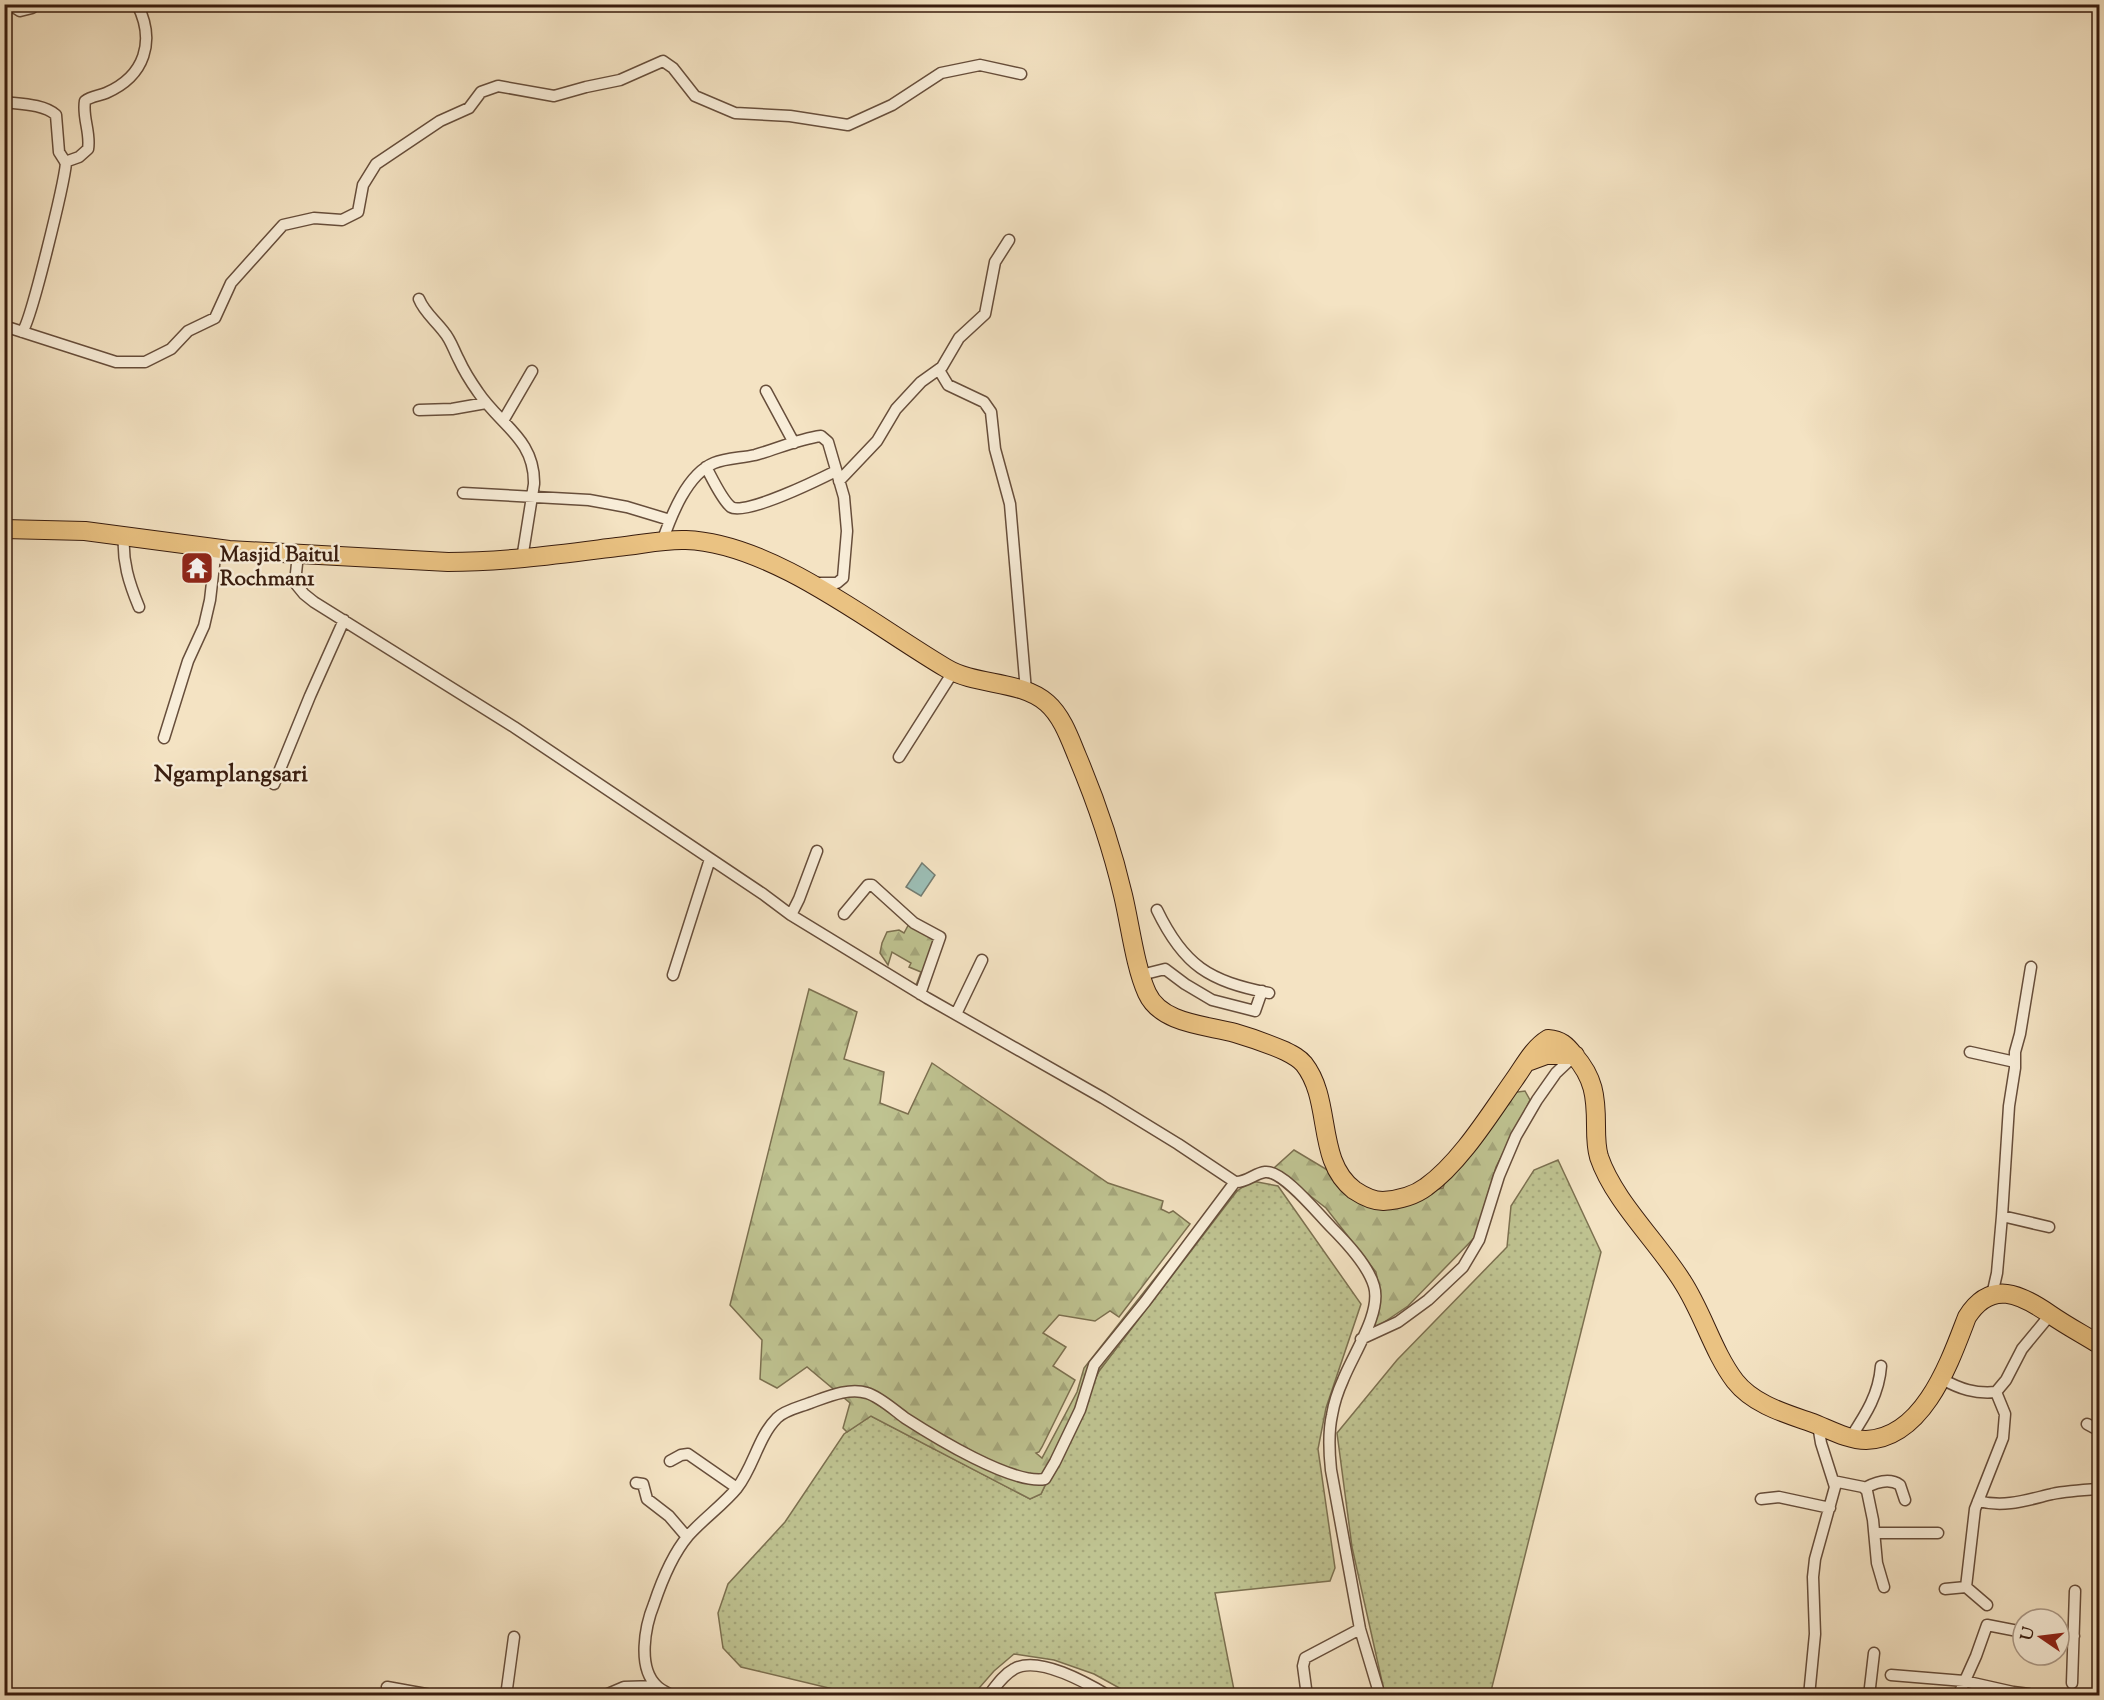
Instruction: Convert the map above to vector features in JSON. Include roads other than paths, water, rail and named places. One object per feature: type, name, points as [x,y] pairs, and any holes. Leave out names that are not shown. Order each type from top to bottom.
[{"type":"main road","points":[[4,529],[86,531],[216,548],[448,562],[522,559],[689,540],[732,548],[752,555],[808,583],[953,672],[1026,691],[1041,699],[1054,710],[1067,732],[1084,773],[1121,884],[1141,975],[1148,995],[1155,1005],[1168,1014],[1277,1047],[1300,1059],[1306,1066],[1315,1086],[1334,1165],[1340,1178],[1360,1194],[1379,1201],[1400,1198],[1426,1188],[1450,1165],[1480,1129],[1527,1063],[1546,1055],[1575,1055],[1585,1067],[1592,1087],[1596,1105],[1598,1155],[1606,1173],[1684,1283],[1731,1374],[1743,1390],[1756,1400],[1857,1439],[1874,1439],[1895,1430],[1926,1404],[1942,1379],[1967,1317],[1982,1300],[1992,1294],[2011,1294],[2045,1310],[2100,1345]]},
{"type":"street","points":[[9,4],[20,11],[32,8],[33,4]]},
{"type":"street","points":[[66,158],[88,149],[89,136],[85,101],[107,92],[128,78],[146,52],[148,42],[141,11],[137,4]]},
{"type":"street","points":[[4,326],[116,362],[145,362],[171,350],[188,331],[215,318],[231,283],[283,225],[314,218],[342,220],[358,212],[363,185],[376,164],[440,121],[469,108],[481,92],[498,86],[554,96],[620,80],[663,61],[673,68],[695,96],[735,113],[790,116],[848,124],[892,105],[941,73],[980,65],[1021,75]]},
{"type":"street","points":[[4,102],[46,109],[54,113],[66,158],[56,211],[22,330]]},
{"type":"street","points":[[706,467],[729,506],[738,509],[762,504],[838,476],[877,441],[896,409],[921,382],[945,365],[958,338],[987,311],[995,262],[1009,240]]},
{"type":"street","points":[[418,299],[448,337],[462,367],[486,403],[523,442],[529,454],[534,473],[533,497],[522,559]]},
{"type":"street","points":[[939,370],[948,385],[984,402],[991,412],[995,448],[1010,504],[1026,691]]},
{"type":"street","points":[[503,421],[532,371]]},
{"type":"street","points":[[766,391],[794,443]]},
{"type":"street","points":[[419,410],[452,409],[486,403]]},
{"type":"street","points":[[662,542],[683,494],[706,467],[715,462],[756,455],[819,436],[828,442],[844,497],[848,523],[844,576],[837,583],[808,583]]},
{"type":"street","points":[[463,494],[589,500],[627,507],[670,520]]},
{"type":"street","points":[[124,535],[123,553],[127,575],[139,607]]},
{"type":"street","points":[[164,738],[189,657],[204,626],[210,600],[216,548]]},
{"type":"street","points":[[298,554],[294,578],[297,587],[314,602],[514,727],[791,915],[920,994],[1103,1098],[1235,1182],[1239,1183],[1263,1172],[1274,1173],[1347,1243],[1370,1276],[1376,1299],[1370,1320],[1340,1389],[1332,1416],[1329,1444],[1331,1470],[1360,1629],[1380,1695]]},
{"type":"street","points":[[274,784],[344,620]]},
{"type":"street","points":[[899,757],[953,672]]},
{"type":"street","points":[[791,915],[817,851]]},
{"type":"street","points":[[673,975],[710,859]]},
{"type":"street","points":[[844,914],[868,885],[872,885],[914,923],[940,937],[920,994]]},
{"type":"street","points":[[1141,975],[1165,969],[1212,1000],[1255,1011],[1266,992],[1239,987],[1210,974],[1195,964],[1179,950],[1157,910]]},
{"type":"street","points":[[957,1015],[982,960]]},
{"type":"street","points":[[1992,1294],[1997,1273],[2015,1052],[2031,967]]},
{"type":"street","points":[[1970,1052],[2015,1062]]},
{"type":"street","points":[[1361,1339],[1398,1322],[1428,1300],[1463,1267],[1479,1240],[1498,1176],[1516,1136],[1550,1082],[1575,1055]]},
{"type":"street","points":[[673,1695],[657,1686],[648,1672],[645,1653],[649,1617],[663,1579],[687,1537],[736,1488],[755,1458],[767,1430],[779,1415],[829,1396],[855,1391],[868,1393],[920,1427],[979,1461],[1023,1477],[1034,1480],[1044,1479],[1055,1462],[1080,1410],[1094,1365],[1145,1302],[1235,1182]]},
{"type":"street","points":[[2002,1216],[2049,1227]]},
{"type":"street","points":[[1942,1379],[1968,1391],[1982,1394],[1996,1392],[2006,1380],[2022,1349],[2050,1315]]},
{"type":"street","points":[[1851,1437],[1874,1398],[1880,1382],[1881,1366]]},
{"type":"street","points":[[1966,1587],[1975,1509],[2003,1437],[2005,1414],[1996,1392]]},
{"type":"street","points":[[2087,1424],[2100,1431]]},
{"type":"street","points":[[1809,1695],[1815,1634],[1813,1578],[1815,1559],[1834,1493],[1818,1425]]},
{"type":"street","points":[[670,1461],[688,1454],[736,1488]]},
{"type":"street","points":[[1833,1481],[1865,1488],[1894,1481],[1900,1485],[1905,1500]]},
{"type":"street","points":[[636,1483],[643,1484],[647,1499],[669,1516],[687,1537]]},
{"type":"street","points":[[1865,1488],[1875,1533],[1877,1563],[1884,1587]]},
{"type":"street","points":[[1978,1501],[2008,1505],[2055,1494],[2100,1489]]},
{"type":"street","points":[[1761,1499],[1779,1497],[1830,1508]]},
{"type":"street","points":[[1875,1533],[1938,1533]]},
{"type":"street","points":[[1945,1589],[1966,1587],[1987,1605]]},
{"type":"street","points":[[2072,1683],[2075,1592]]},
{"type":"street","points":[[1958,1695],[1987,1625],[2011,1630]]},
{"type":"street","points":[[1307,1695],[1303,1665],[1305,1658],[1360,1629]]},
{"type":"street","points":[[506,1695],[514,1637]]},
{"type":"street","points":[[1869,1695],[1874,1653]]},
{"type":"street","points":[[988,1695],[1007,1674],[1027,1665],[1056,1671],[1109,1695]]},
{"type":"street","points":[[1891,1675],[1964,1681],[2029,1694]]},
{"type":"street","points":[[603,1695],[657,1686]]},
{"type":"street","points":[[387,1687],[437,1695]]},
{"type":"water","points":[[922,863],[935,875],[921,896],[906,887]]},
{"type":"place","name":"Masjid Baitul Rochman1","points":[[197,568]]},
{"type":"district","name":"Ngamplangsari","points":[[231,775]]}]
